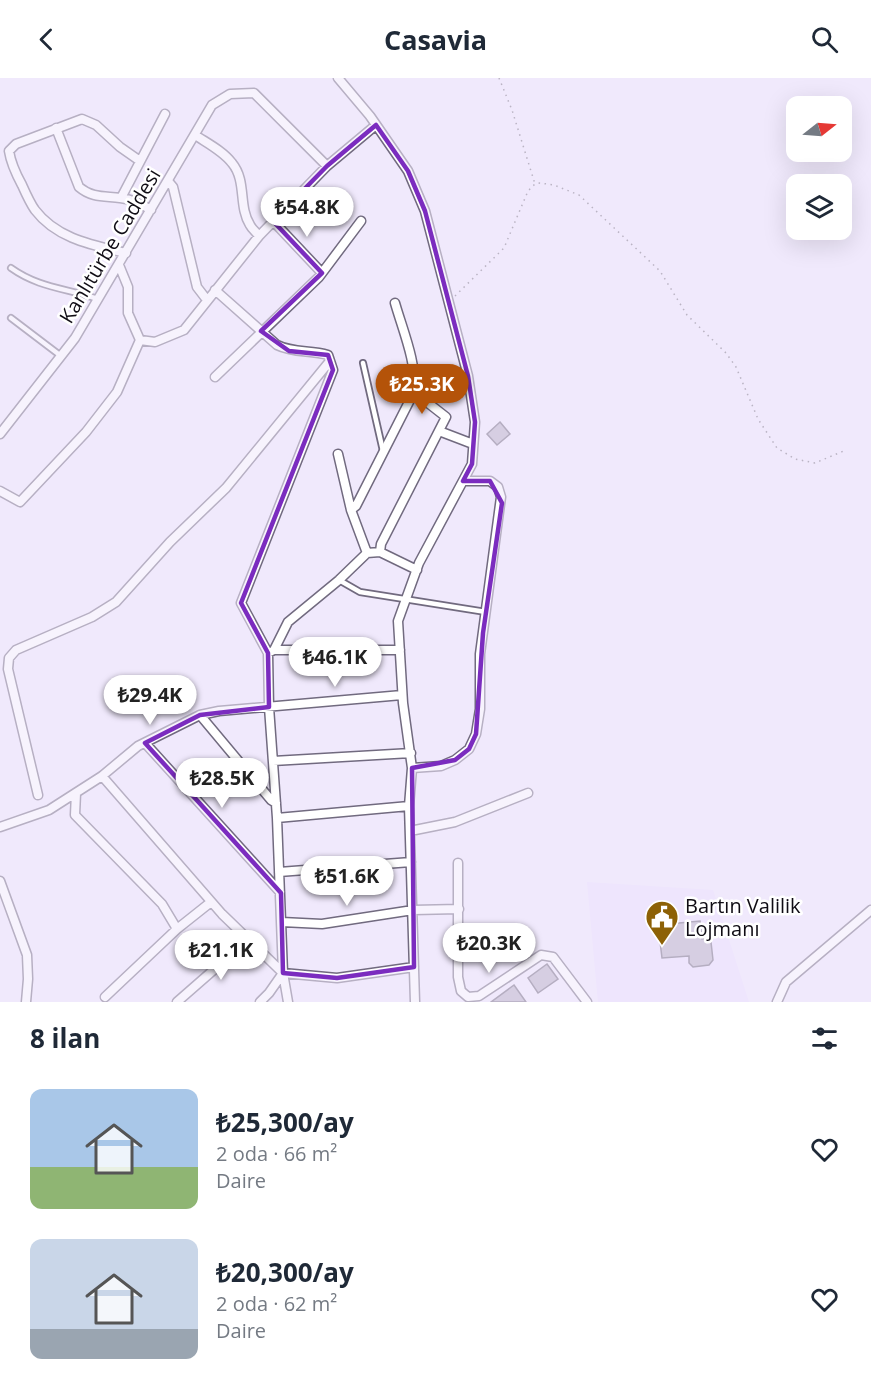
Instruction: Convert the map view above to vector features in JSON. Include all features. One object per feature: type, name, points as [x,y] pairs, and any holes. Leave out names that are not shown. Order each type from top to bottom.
[{"type":"street","points":[[338,78],[376,125],[408,171],[425,211],[468,376],[475,422],[472,464],[417,570],[398,621],[402,695],[412,768],[409,806],[415,1002]]},
{"type":"street","name":"Kanlıtürbe Caddesi","points":[[0,434],[75,338],[212,105],[230,94],[254,93],[327,166]]},
{"type":"street","points":[[121,198],[165,114]]},
{"type":"street","points":[[126,253],[67,236],[46,221],[34,208],[10,162],[9,151],[16,144],[82,119],[89,121],[140,161]]},
{"type":"street","points":[[140,340],[155,342],[184,330],[273,221],[327,166],[376,125]]},
{"type":"street","points":[[56,128],[79,188],[97,197],[121,198],[151,210]]},
{"type":"street","points":[[195,135],[231,161],[241,179],[245,214],[259,236]]},
{"type":"street","points":[[168,181],[173,187],[197,287],[207,300]]},
{"type":"street","points":[[273,221],[322,273]]},
{"type":"street","points":[[215,377],[322,273],[361,221]]},
{"type":"street","points":[[0,491],[20,502],[87,432],[117,392],[140,340],[128,313],[128,287],[119,265]]},
{"type":"street","points":[[215,290],[277,345],[289,351],[314,351],[328,355],[333,370],[241,603],[271,652]]},
{"type":"street","points":[[351,510],[356,506],[414,392],[412,366],[395,303]]},
{"type":"street","points":[[38,795],[8,669],[9,658],[16,650],[92,617],[116,602],[170,542],[226,488],[330,362]]},
{"type":"street","points":[[380,552],[381,544],[446,417],[414,392]]},
{"type":"street","points":[[439,431],[473,444]]},
{"type":"street","points":[[338,454],[351,510],[367,553]]},
{"type":"street","points":[[412,768],[448,764],[465,753],[472,742],[479,718],[480,654],[501,497],[498,488],[490,481],[463,481]]},
{"type":"street","points":[[288,1002],[283,973],[278,818],[269,707],[271,652],[288,622],[339,580],[367,553],[380,552],[417,570]]},
{"type":"street","points":[[271,652],[400,650]]},
{"type":"street","points":[[0,827],[49,810],[102,776],[145,743],[200,715],[219,711],[402,695]]},
{"type":"street","points":[[200,715],[271,800],[276,803]]},
{"type":"street","points":[[145,743],[281,892]]},
{"type":"street","points":[[273,761],[411,753]]},
{"type":"street","points":[[102,776],[212,902],[283,973],[337,978],[414,967]]},
{"type":"street","points":[[76,793],[75,815],[162,904],[177,929]]},
{"type":"street","points":[[410,831],[425,830],[455,822],[528,793]]},
{"type":"street","points":[[278,818],[409,806]]},
{"type":"street","points":[[279,872],[411,862]]},
{"type":"street","points":[[458,863],[458,977],[461,991],[468,997],[479,996],[541,956],[553,957],[586,1002]]},
{"type":"street","points":[[0,880],[27,955],[26,1002]]},
{"type":"street","points":[[105,997],[177,929],[212,902]]},
{"type":"street","points":[[282,922],[322,924],[413,910],[459,909]]},
{"type":"street","points":[[777,1002],[786,982],[871,910]]},
{"type":"street","points":[[177,1002],[249,939]]},
{"type":"street","points":[[260,1002],[283,973]]},
{"type":"lane","points":[[11,268],[44,286],[98,299]]},
{"type":"lane","points":[[11,318],[61,356]]},
{"type":"lane","points":[[363,363],[384,452]]},
{"type":"lane","points":[[339,580],[360,592],[486,612]]},
{"type":"path","points":[[499,78],[512,110],[535,184]]},
{"type":"path","points":[[449,307],[456,296],[504,248],[528,192],[535,184],[554,185],[579,195],[660,271],[687,315],[726,354],[736,368],[758,419],[777,448],[795,459],[815,463],[846,450]]},
{"type":"highlighted area","points":[[376,125],[408,171],[425,211],[468,376],[475,422],[472,464],[463,481],[490,481],[502,503],[483,633],[476,734],[469,749],[455,760],[412,768],[414,967],[337,978],[283,973],[281,893],[145,743],[200,715],[269,707],[268,653],[241,603],[333,370],[328,355],[289,351],[261,331],[322,273],[273,221],[327,166]]},
{"type":"shaded area","name":"Bartın Valilik Lojmanı","points":[[587,882],[713,890],[749,1002],[598,1002]]},
{"type":"building","points":[[500,422],[510,434],[497,445],[487,434]]},
{"type":"building","name":"Bartın Valilik Lojmanı","points":[[700,921],[702,939],[708,938],[711,942],[713,960],[709,965],[693,967],[689,963],[689,956],[662,958],[658,925]]},
{"type":"building","points":[[547,964],[558,979],[538,993],[528,978]]},
{"type":"building","points":[[514,985],[526,1002],[491,1002]]},
{"type":"place","name":"Bartın Valilik Lojmanı","points":[[662,946]]}]
